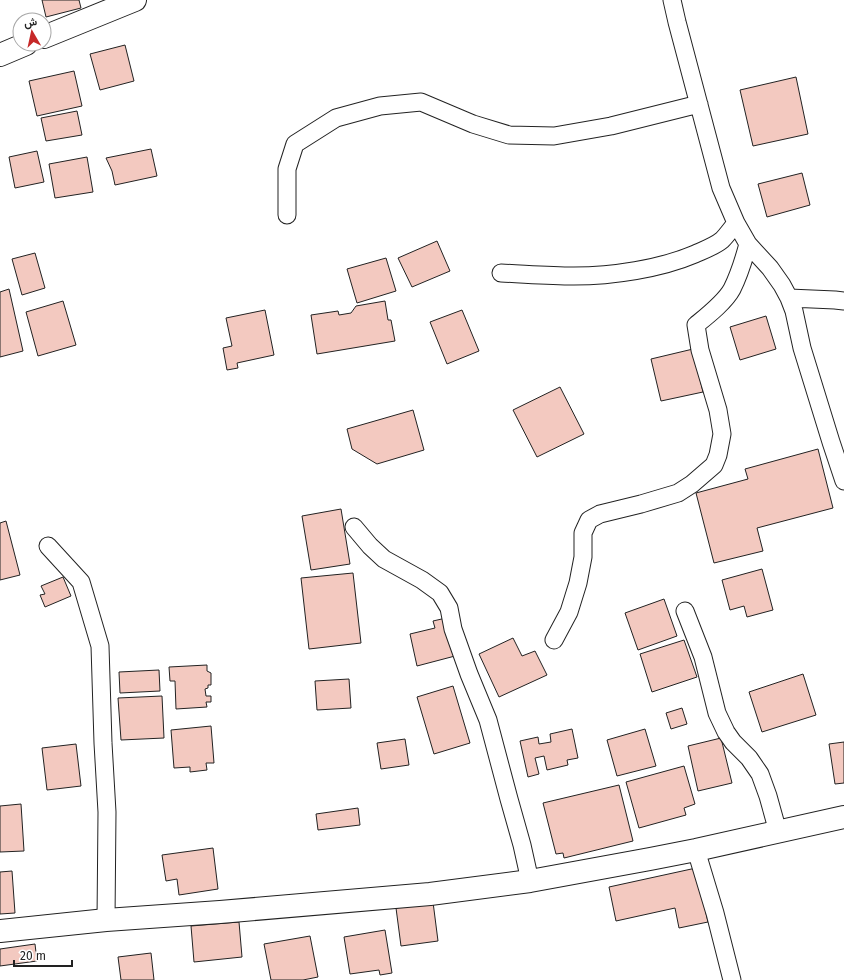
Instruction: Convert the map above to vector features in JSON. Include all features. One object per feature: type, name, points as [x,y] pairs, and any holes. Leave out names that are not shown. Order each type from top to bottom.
[{"type":"street","points":[[52,34],[135,0]]},
{"type":"street","points":[[672,0],[721,188],[736,223],[748,244],[770,268],[789,298],[794,311],[802,348],[844,481]]},
{"type":"street","points":[[0,54],[12,49]]},
{"type":"street","points":[[287,215],[286,169],[295,144],[336,118],[380,106],[421,102],[472,124],[509,136],[554,136],[611,126],[699,104]]},
{"type":"street","points":[[501,273],[542,275],[605,275],[652,268],[682,260],[708,248],[721,240],[736,223]]},
{"type":"street","points":[[554,640],[569,612],[578,583],[583,557],[583,533],[589,520],[600,514],[678,493],[692,484],[714,465],[718,455],[722,434],[718,410],[700,350],[696,325],[716,307],[731,290],[743,262],[748,244]]},
{"type":"street","points":[[789,298],[844,301]]},
{"type":"street","points":[[354,527],[370,546],[384,559],[422,580],[440,593],[449,608],[453,629],[469,674],[488,720],[522,844],[530,881]]},
{"type":"street","points":[[48,546],[81,582],[100,646],[107,812],[106,920]]},
{"type":"street","points":[[685,611],[703,657],[718,713],[732,742],[749,758],[760,774],[778,832]]},
{"type":"street","points":[[0,931],[106,920],[422,895],[530,881],[696,850],[844,817]]},
{"type":"street","points":[[696,850],[732,980]]},
{"type":"building","points":[[42,0],[79,0],[81,8],[52,15],[52,12],[45,12]]},
{"type":"building","points":[[125,45],[134,81],[100,90],[90,54]]},
{"type":"building","points":[[74,71],[82,106],[37,116],[29,81]]},
{"type":"building","points":[[796,77],[808,134],[753,146],[740,90]]},
{"type":"building","points":[[77,111],[82,135],[46,141],[41,118]]},
{"type":"building","points":[[151,149],[157,176],[115,185],[112,171],[106,158]]},
{"type":"building","points":[[37,151],[44,182],[15,188],[9,157]]},
{"type":"building","points":[[87,157],[93,192],[55,198],[49,164]]},
{"type":"building","points":[[802,173],[810,205],[767,217],[758,184]]},
{"type":"building","points":[[437,241],[450,271],[412,287],[398,258]]},
{"type":"building","points":[[35,253],[45,288],[22,295],[12,259]]},
{"type":"building","points":[[386,258],[396,291],[357,303],[347,269]]},
{"type":"building","points":[[9,289],[23,351],[0,357],[0,292]]},
{"type":"building","points":[[63,301],[76,345],[38,356],[26,312]]},
{"type":"building","points":[[385,301],[388,320],[391,320],[395,341],[317,354],[311,315],[338,311],[339,315],[351,313],[356,306]]},
{"type":"building","points":[[265,310],[274,355],[237,363],[238,368],[227,370],[223,348],[232,346],[226,318]]},
{"type":"building","points":[[462,310],[479,351],[447,364],[430,322]]},
{"type":"building","points":[[766,316],[776,349],[740,360],[730,327]]},
{"type":"building","points":[[693,349],[703,392],[661,401],[651,359]]},
{"type":"building","points":[[560,387],[584,434],[537,457],[513,410]]},
{"type":"building","points":[[413,410],[424,450],[377,464],[352,449],[347,429]]},
{"type":"building","points":[[818,449],[833,508],[757,528],[763,551],[714,563],[696,493],[748,479],[745,469]]},
{"type":"building","points":[[341,509],[350,564],[311,570],[302,516]]},
{"type":"building","points":[[6,521],[20,575],[0,580],[0,523]]},
{"type":"building","points":[[762,569],[773,610],[747,617],[744,606],[730,610],[722,580]]},
{"type":"building","points":[[353,573],[361,643],[309,649],[301,578]]},
{"type":"building","points":[[63,577],[71,596],[45,607],[40,595],[45,594],[41,586]]},
{"type":"building","points":[[664,599],[677,636],[638,650],[625,613]]},
{"type":"building","points":[[446,618],[455,656],[417,666],[410,634],[435,628],[433,621]]},
{"type":"building","points":[[513,638],[522,656],[535,651],[547,675],[499,697],[479,654]]},
{"type":"building","points":[[684,640],[697,677],[652,692],[640,654]]},
{"type":"building","points":[[207,665],[207,671],[211,673],[211,685],[208,685],[208,688],[205,689],[206,696],[211,696],[211,702],[206,702],[207,707],[176,709],[175,681],[170,681],[169,667]]},
{"type":"building","points":[[159,670],[160,691],[120,693],[119,672]]},
{"type":"building","points":[[803,674],[816,715],[762,732],[749,692]]},
{"type":"building","points":[[349,679],[351,708],[317,710],[315,681]]},
{"type":"building","points":[[453,686],[470,743],[434,754],[417,697]]},
{"type":"building","points":[[162,696],[164,738],[121,740],[118,698]]},
{"type":"building","points":[[682,708],[687,724],[671,729],[666,713]]},
{"type":"building","points":[[211,726],[214,763],[206,763],[207,770],[190,772],[190,767],[174,768],[171,730]]},
{"type":"building","points":[[572,729],[578,758],[567,760],[568,765],[547,770],[544,756],[535,758],[539,774],[528,777],[520,741],[538,737],[539,744],[551,742],[550,734]]},
{"type":"building","points":[[645,729],[656,766],[617,776],[607,740]]},
{"type":"building","points":[[721,738],[732,783],[698,791],[688,746]]},
{"type":"building","points":[[405,739],[409,765],[381,769],[377,743]]},
{"type":"building","points":[[844,742],[844,783],[835,784],[829,744]]},
{"type":"building","points":[[76,744],[81,786],[47,790],[42,748]]},
{"type":"building","points":[[684,766],[695,804],[684,808],[686,815],[639,828],[626,782]]},
{"type":"building","points":[[619,785],[633,841],[564,858],[563,853],[556,854],[543,803]]},
{"type":"building","points":[[21,804],[24,851],[0,852],[0,806]]},
{"type":"building","points":[[358,808],[360,825],[318,830],[316,814]]},
{"type":"building","points":[[213,848],[218,889],[179,895],[177,879],[166,881],[162,855]]},
{"type":"building","points":[[696,868],[708,922],[679,928],[675,908],[616,921],[609,887]]},
{"type":"building","points":[[12,871],[15,913],[0,914],[0,872]]},
{"type":"building","points":[[433,902],[438,941],[401,946],[396,908]]},
{"type":"building","points":[[239,922],[242,957],[194,962],[191,926]]},
{"type":"building","points":[[385,930],[392,973],[380,975],[379,970],[350,974],[344,937]]},
{"type":"building","points":[[310,936],[318,977],[303,980],[271,980],[264,944]]},
{"type":"building","points":[[35,944],[37,961],[0,966],[0,949]]},
{"type":"building","points":[[151,953],[154,980],[121,980],[118,957]]}]
